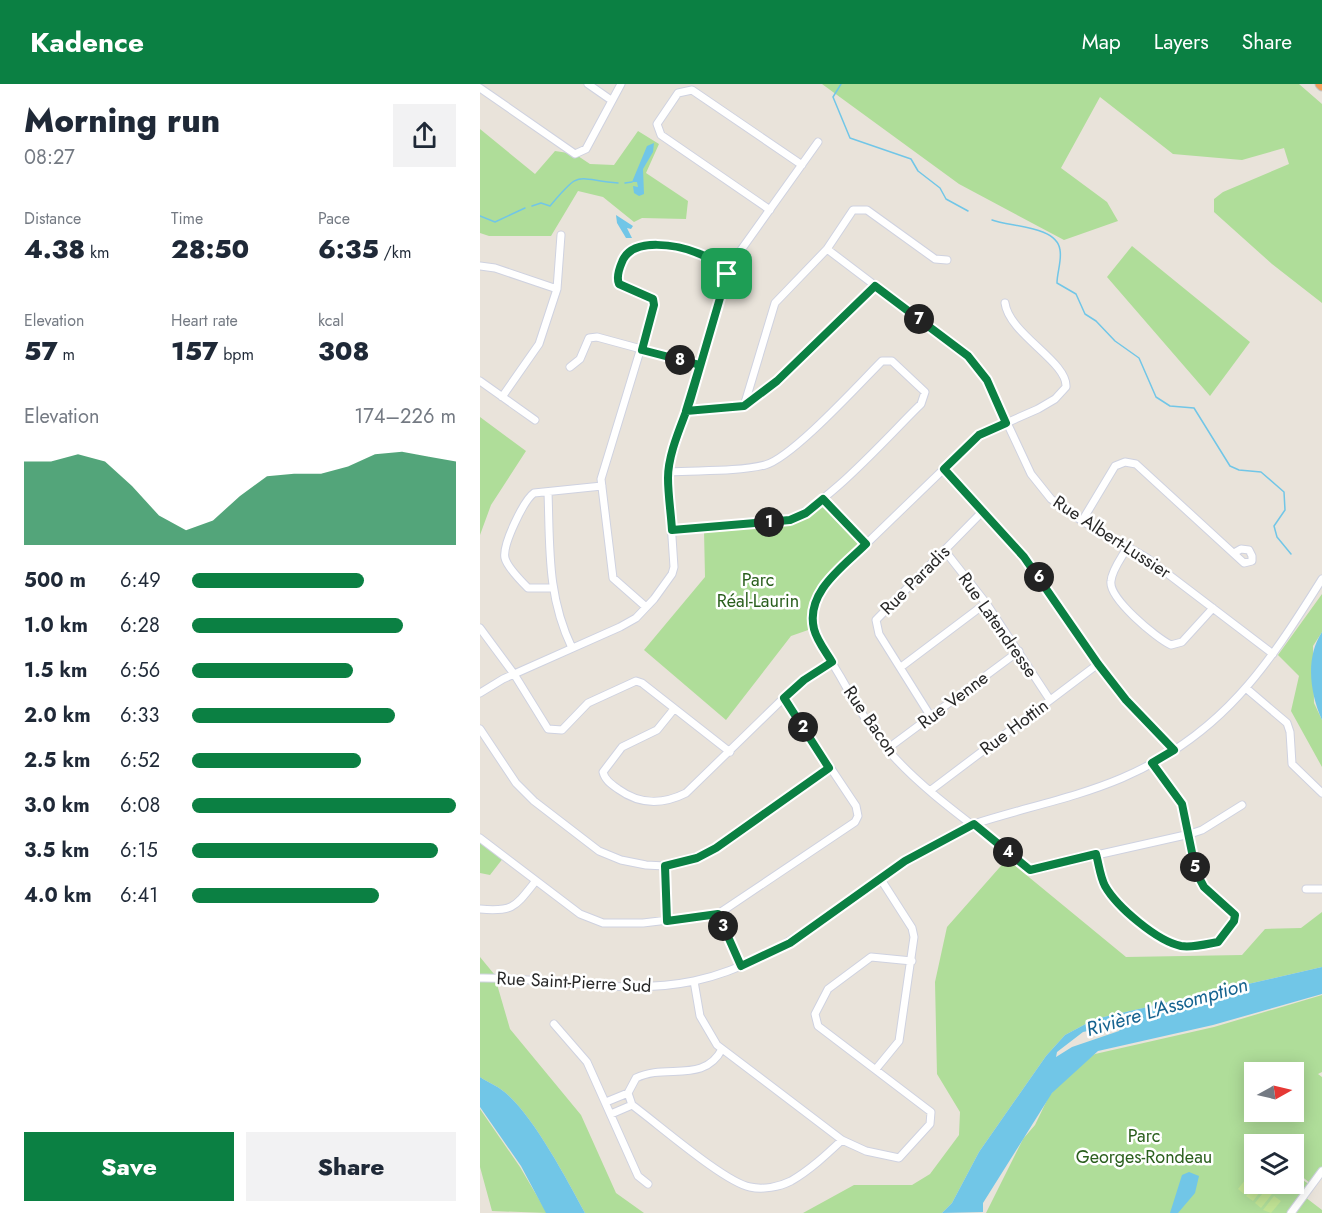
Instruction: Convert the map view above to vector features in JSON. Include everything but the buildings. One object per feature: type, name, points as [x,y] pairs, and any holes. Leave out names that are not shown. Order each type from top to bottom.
[{"type":"street","points":[[588,84],[611,100]]},
{"type":"street","points":[[480,88],[574,154],[586,149],[621,84]]},
{"type":"street","points":[[770,210],[661,135],[657,124],[678,93],[692,90],[802,165]]},
{"type":"street","points":[[480,693],[514,674],[636,618],[672,574],[674,558],[669,472],[728,270],[818,142]]},
{"type":"street","points":[[744,406],[775,303],[827,249],[850,212],[862,208],[935,259],[947,260]]},
{"type":"street","points":[[502,397],[539,344],[557,289],[561,235]]},
{"type":"street","points":[[646,607],[613,578],[602,486],[605,461],[622,418],[654,305],[648,295],[619,284],[616,278],[622,260],[629,251],[667,245],[699,254],[728,270]]},
{"type":"street","name":"Rue Albert-Lussier","points":[[827,249],[968,356],[987,380],[1024,463],[1041,488],[1059,506],[1128,546],[1274,654]]},
{"type":"street","points":[[480,266],[495,268],[557,289]]},
{"type":"street","points":[[686,411],[744,406],[777,381],[875,286]]},
{"type":"street","name":"Rue Bacon","points":[[1005,303],[1012,321],[1067,381],[1066,387],[1055,399],[979,435],[825,585],[816,598],[814,628],[859,709],[887,749],[931,790],[1030,870],[1096,854]]},
{"type":"street","points":[[570,367],[580,359],[589,338],[597,337],[700,365]]},
{"type":"street","points":[[669,472],[758,466],[773,462],[825,418],[882,361],[892,361],[918,382],[926,392],[925,400],[806,513],[790,520],[672,530]]},
{"type":"street","points":[[480,381],[534,420]]},
{"type":"street","points":[[1082,521],[1115,466],[1131,462],[1234,553]]},
{"type":"street","points":[[944,469],[1031,566],[1098,664],[1126,700],[1174,750]]},
{"type":"street","points":[[551,588],[528,588],[504,556],[513,529],[528,498],[534,494],[602,486]]},
{"type":"street","points":[[548,492],[551,588],[558,617],[572,648]]},
{"type":"street","points":[[823,499],[866,544]]},
{"type":"street","name":"Rue Paradis","points":[[931,717],[879,634],[876,624],[878,615],[982,512]]},
{"type":"street","points":[[1128,546],[1112,577],[1111,587],[1121,603],[1162,641],[1175,646],[1182,642],[1213,608]]},
{"type":"street","name":"Rue Latendresse","points":[[945,551],[986,603],[1050,700]]},
{"type":"street","name":"Rue Saint-Pierre Sud","points":[[480,978],[619,987],[694,981],[741,966],[790,943],[924,849],[974,824],[1102,785],[1152,763],[1196,735],[1247,689],[1274,654],[1322,579]]},
{"type":"street","points":[[901,667],[986,603]]},
{"type":"street","points":[[480,628],[514,674],[544,726],[555,731],[568,725],[588,703],[632,682],[642,683],[730,752]]},
{"type":"street","name":"Rue Venne","points":[[887,749],[1019,651]]},
{"type":"street","points":[[674,709],[657,730],[622,747],[604,768],[605,779],[638,800],[664,802],[686,793],[696,786],[804,680],[832,662]]},
{"type":"street","name":"Rue Hottin","points":[[931,790],[1098,664]]},
{"type":"street","points":[[1247,689],[1287,723],[1290,732],[1292,764],[1322,793]]},
{"type":"street","points":[[480,838],[566,906],[603,923],[667,921],[718,914],[855,822],[858,816],[856,806],[784,698]]},
{"type":"street","points":[[480,729],[516,783],[579,837],[599,851],[621,860],[665,866],[697,858],[716,848],[829,768]]},
{"type":"street","points":[[1152,763],[1182,804],[1190,834],[1196,872],[1204,887],[1235,915],[1234,921],[1218,942],[1181,946],[1155,934],[1125,910],[1112,895],[1102,877],[1096,854],[1190,834],[1202,830],[1242,805]]},
{"type":"street","points":[[665,866],[667,921]]},
{"type":"street","points":[[876,1069],[899,1041],[914,937],[912,928],[880,878]]},
{"type":"street","points":[[480,909],[509,910],[517,905],[535,882]]},
{"type":"street","points":[[1306,890],[1322,889]]},
{"type":"street","points":[[718,914],[741,966]]},
{"type":"street","points":[[694,981],[700,1016],[712,1038],[722,1049],[842,1140],[866,1151],[899,1158],[930,1124],[932,1112],[819,1026],[815,1014],[820,1000],[828,989],[871,957],[912,961]]},
{"type":"street","points":[[554,1024],[587,1062],[638,1176],[648,1184]]},
{"type":"street","points":[[722,1049],[714,1061],[702,1069],[658,1071],[641,1076],[633,1081],[628,1093],[632,1105],[726,1174],[751,1187],[771,1187],[790,1181],[818,1163],[842,1140]]},
{"type":"street","points":[[606,1102],[628,1093]]},
{"type":"street","points":[[611,1114],[632,1105]]},
{"type":"street","points":[[1291,1213],[1322,1172]]},
{"type":"green space","points":[[822,84],[1299,84],[1322,104],[1322,303],[1272,264],[1214,212],[1214,199],[1223,192],[1289,164],[1284,148],[1242,160],[1173,154],[1100,97],[1061,168],[1107,202],[1118,221],[1064,240],[959,184]]},
{"type":"green space","points":[[480,129],[535,174],[555,151],[575,154],[590,164],[614,165],[638,131],[659,144],[646,173],[688,201],[686,219],[642,218],[634,222],[603,197],[578,191],[551,236],[489,236],[480,233]]},
{"type":"green space","points":[[1132,246],[1250,342],[1210,396],[1107,277]]},
{"type":"green space","points":[[480,417],[526,451],[491,505],[480,535]]},
{"type":"green space","name":"Parc Réal-Laurin","points":[[823,504],[862,544],[833,571],[818,591],[813,602],[811,629],[791,636],[726,720],[644,650],[705,577],[704,530],[791,522]]},
{"type":"green space","points":[[1322,594],[1322,632],[1313,646],[1314,703],[1322,720],[1322,767],[1291,711],[1299,676],[1278,655]]},
{"type":"green space","points":[[480,838],[504,857],[490,875],[480,873]]},
{"type":"green space","points":[[1007,859],[1126,957],[1242,955],[1265,929],[1301,928],[1322,912],[1322,967],[1095,1019],[1065,1035],[1046,1056],[979,1152],[952,1203],[942,1213],[803,1213],[854,1185],[912,1185],[930,1174],[959,1135],[960,1112],[937,1074],[935,982],[947,927]]},
{"type":"green space","points":[[480,957],[494,974],[510,1029],[581,1115],[616,1193],[644,1213],[585,1213],[550,1151],[519,1106],[505,1092],[480,1077]]},
{"type":"green space","name":"Parc Georges-Rondeau","points":[[1322,995],[1322,1072],[1318,1074],[1322,1077],[1322,1170],[1311,1184],[1304,1178],[1304,1134],[1244,1134],[1244,1194],[1303,1194],[1289,1213],[986,1213],[1023,1139],[1035,1125],[1049,1096],[1076,1066],[1095,1054],[1214,1027]]},
{"type":"green space","points":[[480,1109],[520,1167],[547,1213],[492,1211],[480,1167]]},
{"type":"green space","points":[[1244,1181],[1244,1194],[1238,1189]]},
{"type":"green space","points":[[1304,1181],[1310,1185],[1304,1193]]},
{"type":"green space","points":[[1248,1194],[1258,1194],[1253,1201],[1246,1196]]},
{"type":"green space","points":[[1262,1194],[1272,1194],[1261,1208],[1255,1203]]},
{"type":"green space","points":[[1274,1196],[1281,1201],[1271,1213],[1263,1210]]},
{"type":"green space","points":[[1305,1197],[1322,1210],[1322,1213],[1293,1213]]},
{"type":"water","points":[[654,143],[653,152],[643,169],[644,194],[639,196],[634,193],[633,186],[638,187],[637,182],[632,182],[647,146]]},
{"type":"water","points":[[616,215],[633,226],[631,229],[627,228],[632,238],[626,238],[617,223]]},
{"type":"water","points":[[1322,632],[1322,720],[1312,687],[1311,664]]},
{"type":"water","name":"Rivière L'Assomption","points":[[1322,967],[1322,994],[1213,1025],[1098,1051],[1052,1093],[983,1203],[983,1212],[942,1213],[952,1203],[979,1152],[1046,1056],[1065,1035],[1095,1019]],"holes":[[[1125,1023],[1119,1031],[1072,1047],[1056,1057],[1057,1052],[1083,1032]]]},
{"type":"water","points":[[480,1077],[505,1092],[519,1106],[550,1151],[585,1213],[546,1213],[521,1166],[480,1107]]},
{"type":"water","points":[[1189,1172],[1199,1176],[1195,1193],[1178,1213],[1170,1213],[1182,1175]]},
{"type":"waterway","points":[[841,84],[833,97],[850,138],[911,159],[918,171],[940,188],[946,199],[968,211]]},
{"type":"waterway","points":[[532,206],[541,203],[550,206],[568,186],[579,179],[618,183]]},
{"type":"waterway","points":[[625,183],[632,182]]},
{"type":"waterway","points":[[480,216],[495,222],[525,208]]},
{"type":"waterway","points":[[992,220],[1051,236],[1057,242],[1060,250],[1057,283],[1076,294],[1085,314],[1096,321],[1115,341],[1139,358],[1156,397],[1170,406],[1194,408],[1230,466],[1239,470],[1261,472],[1284,492],[1285,510],[1274,526],[1277,537],[1291,554]]},
{"type":"route","points":[[727,274],[690,401],[686,411],[670,463],[668,477],[672,530],[782,522],[799,517],[823,499],[866,544],[825,585],[816,598],[814,628],[832,662],[804,680],[784,698],[829,768],[716,848],[697,858],[665,866],[667,921],[718,914],[741,966],[763,958],[790,943],[905,861],[974,824],[1030,870],[1096,854],[1102,877],[1112,895],[1125,910],[1155,934],[1181,946],[1218,942],[1226,935],[1235,915],[1204,887],[1196,872],[1182,804],[1152,763],[1174,750],[1126,700],[1098,664],[1052,594],[1024,557],[944,469],[979,435],[1006,423],[987,380],[980,370],[968,356],[875,286],[777,381],[751,402],[739,408],[686,411],[700,365],[642,350],[654,305],[653,299],[619,284],[616,278],[622,260],[629,251],[667,245],[699,254],[728,270],[727,274]]}]
